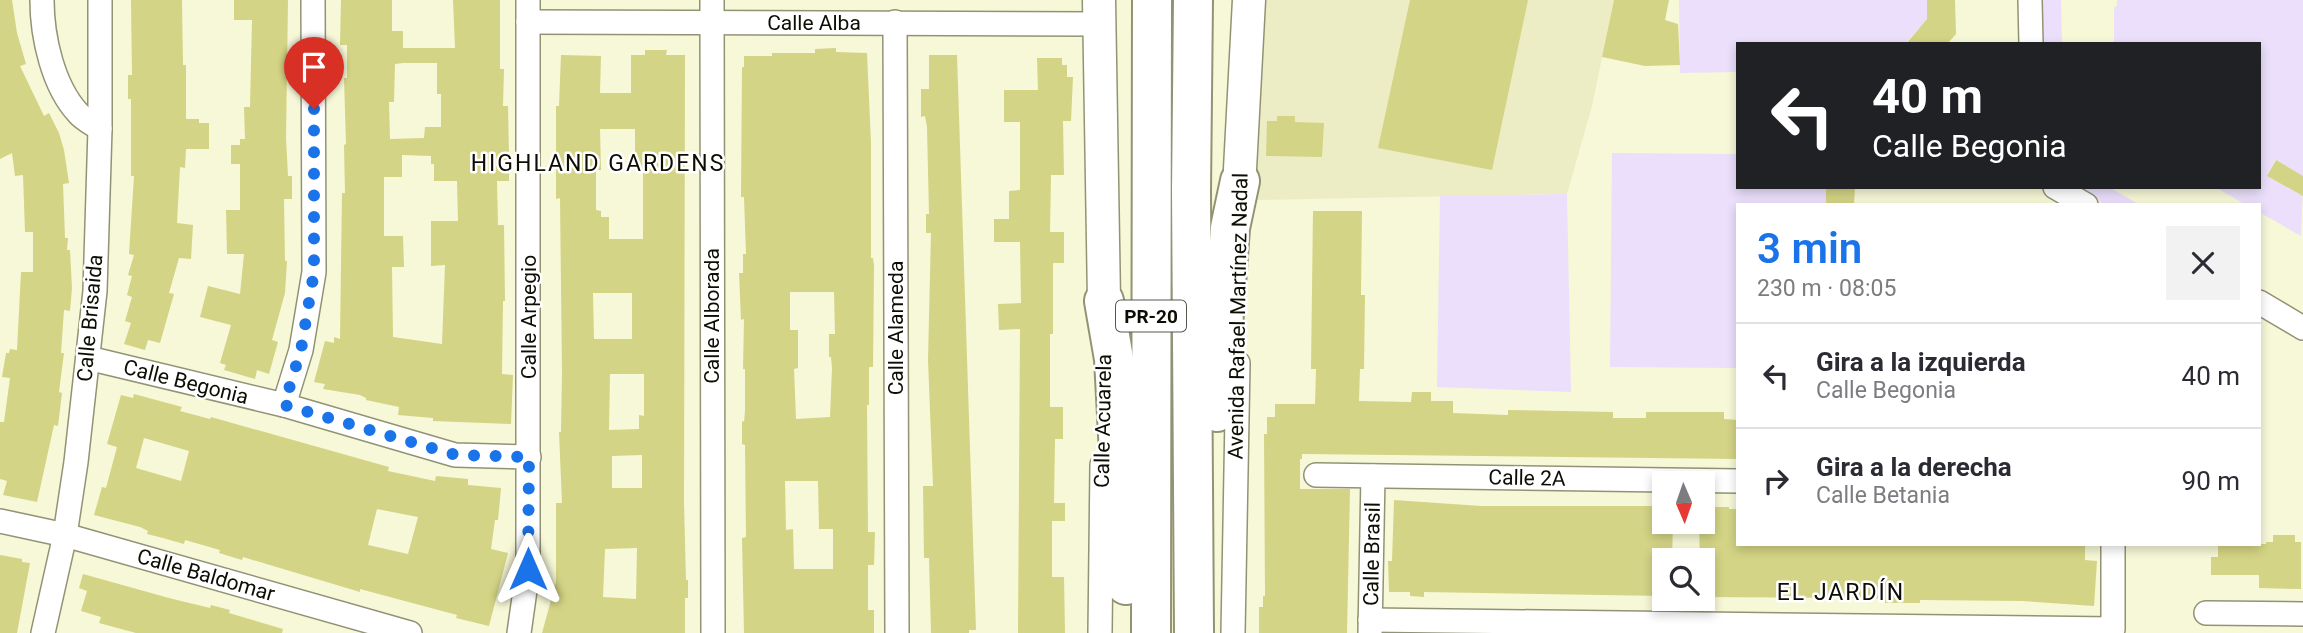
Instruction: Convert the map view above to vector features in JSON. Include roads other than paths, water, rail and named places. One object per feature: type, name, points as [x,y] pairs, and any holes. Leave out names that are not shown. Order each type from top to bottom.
[{"type":"highway","name":"PR-20","points":[[1151,633],[1152,0]]},
{"type":"highway","name":"PR-20","points":[[1193,0],[1191,191],[1194,633]]},
{"type":"highway","points":[[1195,566],[1213,486],[1230,228],[1240,175]]},
{"type":"highway","points":[[1104,301],[1114,359],[1127,607],[1132,633]]},
{"type":"street","points":[[43,0],[44,24],[57,77],[79,114],[100,129]]},
{"type":"street","name":"Calle Brisaida","points":[[43,633],[65,535],[95,291],[100,129],[100,0]]},
{"type":"street","points":[[284,405],[301,350],[314,272],[313,0]]},
{"type":"street","name":"Avenida Rafael Martínez Nadal","points":[[1233,633],[1240,175],[1249,0]]},
{"type":"street","points":[[2030,0],[2031,42]]},
{"type":"street","name":"Calle Alba","points":[[528,11],[712,11],[895,22],[1099,12]]},
{"type":"street","name":"Calle Arpegio","points":[[519,633],[528,569],[528,11]]},
{"type":"street","name":"Calle Alborada","points":[[712,11],[713,633]]},
{"type":"street","name":"Calle Acuarela","points":[[1099,12],[1104,301],[1100,633]]},
{"type":"street","name":"Calle Alameda","points":[[895,22],[897,633]]},
{"type":"street","points":[[2058,189],[2083,203]]},
{"type":"street","points":[[2261,304],[2303,328]]},
{"type":"street","name":"Calle Begonia","points":[[88,358],[284,405],[456,455],[529,457]]},
{"type":"street","name":"Calle 2A","points":[[1316,475],[1736,481]]},
{"type":"street","name":"Calle Brasil","points":[[1370,627],[1373,476]]},
{"type":"street","name":"Calle Baldomar","points":[[0,521],[65,535],[410,633]]},
{"type":"street","points":[[1370,627],[2113,629],[2113,546]]},
{"type":"street","points":[[2206,613],[2303,614]]},
{"type":"district","name":"HIGHLAND GARDENS","points":[[598,163]]},
{"type":"district","name":"EL JARDÍN","points":[[1841,592]]}]
